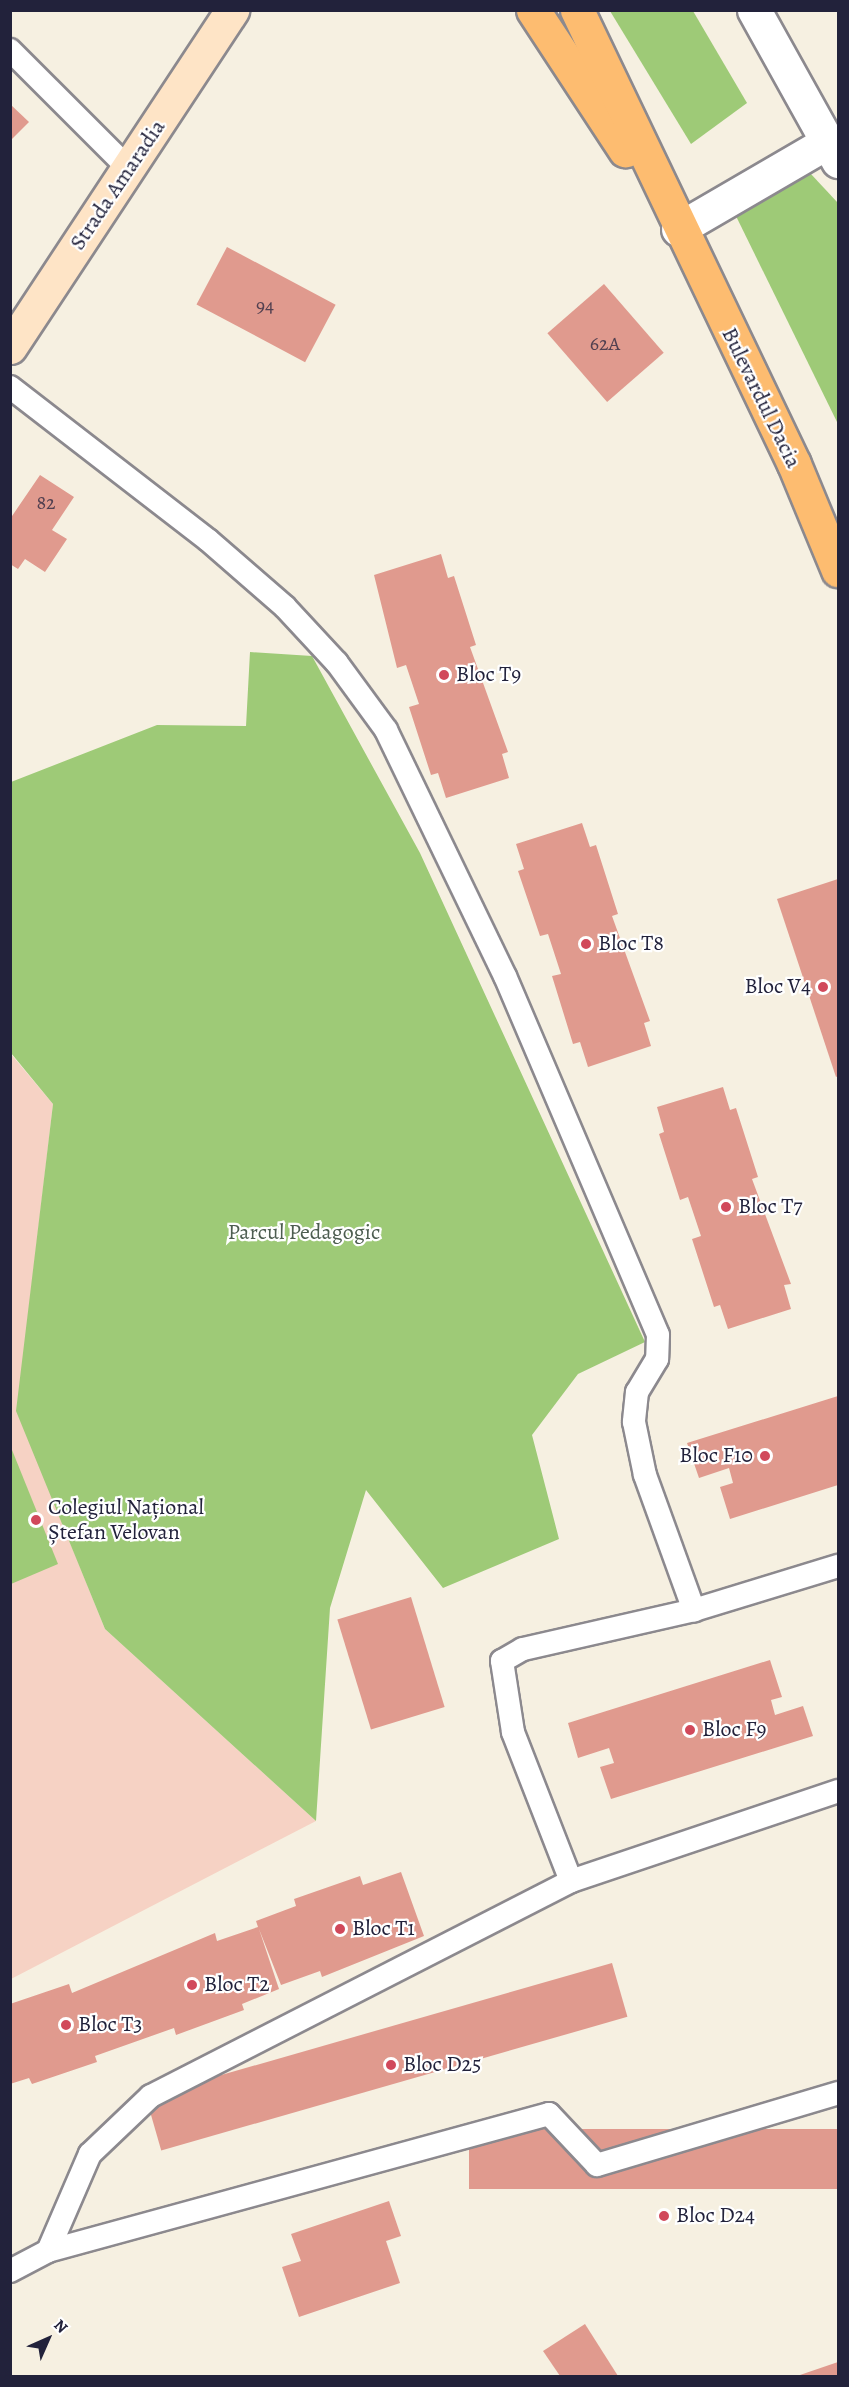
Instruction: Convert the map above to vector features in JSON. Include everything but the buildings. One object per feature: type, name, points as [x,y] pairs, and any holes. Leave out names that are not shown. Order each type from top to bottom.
[{"type":"main road","points":[[520,10],[552,44]]},
{"type":"main road","name":"Bulevardul Dacia","points":[[533,10],[552,44],[678,229]]},
{"type":"main road","name":"Bulevardul Dacia","points":[[577,10],[678,229],[794,464],[838,570]]},
{"type":"main road","name":"Strada Amaradia","points":[[10,346],[233,15]]},
{"type":"street","points":[[678,229],[832,152],[754,10]]},
{"type":"lane","points":[[10,50],[129,169]]},
{"type":"lane","points":[[10,387],[208,540],[285,607],[337,663],[386,730],[515,998],[658,1335],[657,1359],[637,1392],[634,1422],[645,1474],[694,1611]]},
{"type":"lane","points":[[571,1881],[513,1732],[501,1660],[523,1649],[694,1611],[838,1566]]},
{"type":"lane","points":[[48,2251],[90,2154],[151,2096],[571,1881],[838,1791]]},
{"type":"lane","points":[[10,2271],[48,2251],[549,2114],[597,2165],[838,2093]]},
{"type":"shaded area","name":"Colegiul Național Ștefan Velovan","points":[[10,1053],[53,1104],[17,1411],[105,1629],[316,1821],[11,1979]]},
{"type":"green space","points":[[610,11],[693,11],[747,103],[691,144]]},
{"type":"green space","points":[[810,173],[838,203],[838,424],[734,212],[773,185]]},
{"type":"green space","name":"Parcul Pedagogic","points":[[250,652],[312,656],[420,853],[645,1342],[578,1374],[532,1435],[559,1539],[443,1588],[366,1490],[330,1608],[316,1821],[105,1629],[16,1411],[53,1104],[11,1053],[11,782],[157,725],[246,726]]},
{"type":"green space","points":[[10,1445],[58,1564],[11,1584],[10,1584]]},
{"type":"place","name":"Bloc T9","points":[[444,675]]},
{"type":"place","name":"Bloc T8","points":[[586,944]]},
{"type":"place","name":"Bloc V4","points":[[823,987]]},
{"type":"place","name":"Bloc T7","points":[[726,1207]]},
{"type":"place","name":"Bloc F10","points":[[765,1456]]},
{"type":"place","name":"Colegiul Național Ștefan Velovan","points":[[36,1520]]},
{"type":"place","name":"Bloc F9","points":[[690,1730]]},
{"type":"place","name":"Bloc T1","points":[[340,1929]]},
{"type":"place","name":"Bloc T2","points":[[192,1985]]},
{"type":"place","name":"Bloc T3","points":[[66,2025]]},
{"type":"place","name":"Bloc D25","points":[[391,2065]]},
{"type":"place","name":"Bloc D24","points":[[664,2216]]}]
